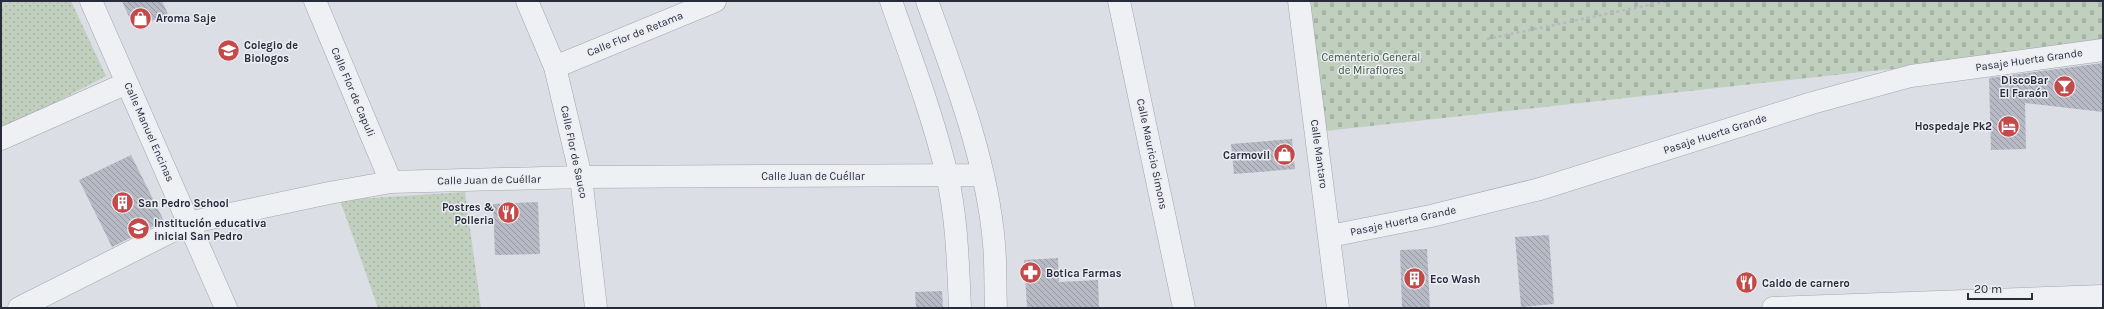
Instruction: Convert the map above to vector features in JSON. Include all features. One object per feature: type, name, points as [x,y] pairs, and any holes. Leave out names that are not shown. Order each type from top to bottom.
[{"type":"street","name":"Calle Manuel Encinas","points":[[91,1],[226,308]]},
{"type":"street","name":"Calle Flor de Capuli","points":[[315,1],[390,182]]},
{"type":"street","name":"Calle Flor de Sauco","points":[[527,1],[555,67],[581,178],[596,308]]},
{"type":"street","name":"Calle Flor de Retama","points":[[555,67],[715,1]]},
{"type":"street","points":[[891,1],[927,103],[947,176],[958,248],[960,308]]},
{"type":"street","points":[[927,1],[959,92],[983,175],[994,244],[996,308]]},
{"type":"street","name":"Calle Mauricio Simons","points":[[1119,1],[1184,308]]},
{"type":"street","name":"Calle Mantaro","points":[[1299,1],[1338,308]]},
{"type":"street","name":"Pasaje Huerta Grande","points":[[1330,236],[1431,216],[1540,189],[1812,103],[1911,76],[2103,50]]},
{"type":"street","points":[[1,139],[127,83]]},
{"type":"street","name":"Calle Juan de Cuéllar","points":[[19,308],[188,223],[329,192],[390,182],[581,178],[983,175]]},
{"type":"street","points":[[1773,308],[1918,305],[2103,296]]},
{"type":"path","points":[[1487,39],[1668,1]]},
{"type":"green space","points":[[1,1],[71,1],[106,76],[1,131]]},
{"type":"green space","name":"Cementerio General de Miraflores","points":[[1299,1],[2103,1],[2103,49],[1871,71],[1316,132]]},
{"type":"green space","points":[[465,192],[481,308],[378,308],[340,200]]},
{"type":"building","points":[[122,1],[162,1],[168,14],[134,28]]},
{"type":"building","points":[[2103,63],[2103,112],[2025,103],[2026,149],[1991,150],[1989,78]]},
{"type":"building","points":[[1292,139],[1295,169],[1234,174],[1231,144]]},
{"type":"building","name":"San Pedro School","points":[[131,155],[164,221],[112,247],[79,180]]},
{"type":"building","points":[[538,202],[540,254],[495,255],[493,204]]},
{"type":"building","points":[[1549,235],[1554,304],[1521,307],[1515,237]]},
{"type":"building","name":"Eco Wash","points":[[1427,249],[1430,308],[1402,308],[1400,250]]},
{"type":"building","points":[[1058,258],[1059,282],[1098,280],[1099,308],[1027,308],[1024,260]]},
{"type":"building","points":[[942,291],[943,308],[916,308],[915,292]]},
{"type":"place","name":"Aroma Saje","points":[[140,18]]},
{"type":"place","name":"Colegio de Biologos","points":[[228,51]]},
{"type":"place","name":"DiscoBar El Faraón","points":[[2064,86]]},
{"type":"place","name":"Hospedaje Pk2","points":[[2008,126]]},
{"type":"place","name":"Carmovil","points":[[1285,155]]},
{"type":"place","name":"San Pedro School","points":[[122,203]]},
{"type":"place","name":"Postres & Polleria","points":[[509,213]]},
{"type":"place","name":"Institución educativa inicial San Pedro","points":[[138,229]]},
{"type":"place","name":"Botica Farmas","points":[[1030,273]]},
{"type":"place","name":"Eco Wash","points":[[1415,279]]},
{"type":"place","name":"Caldo de carnero","points":[[1747,283]]}]
